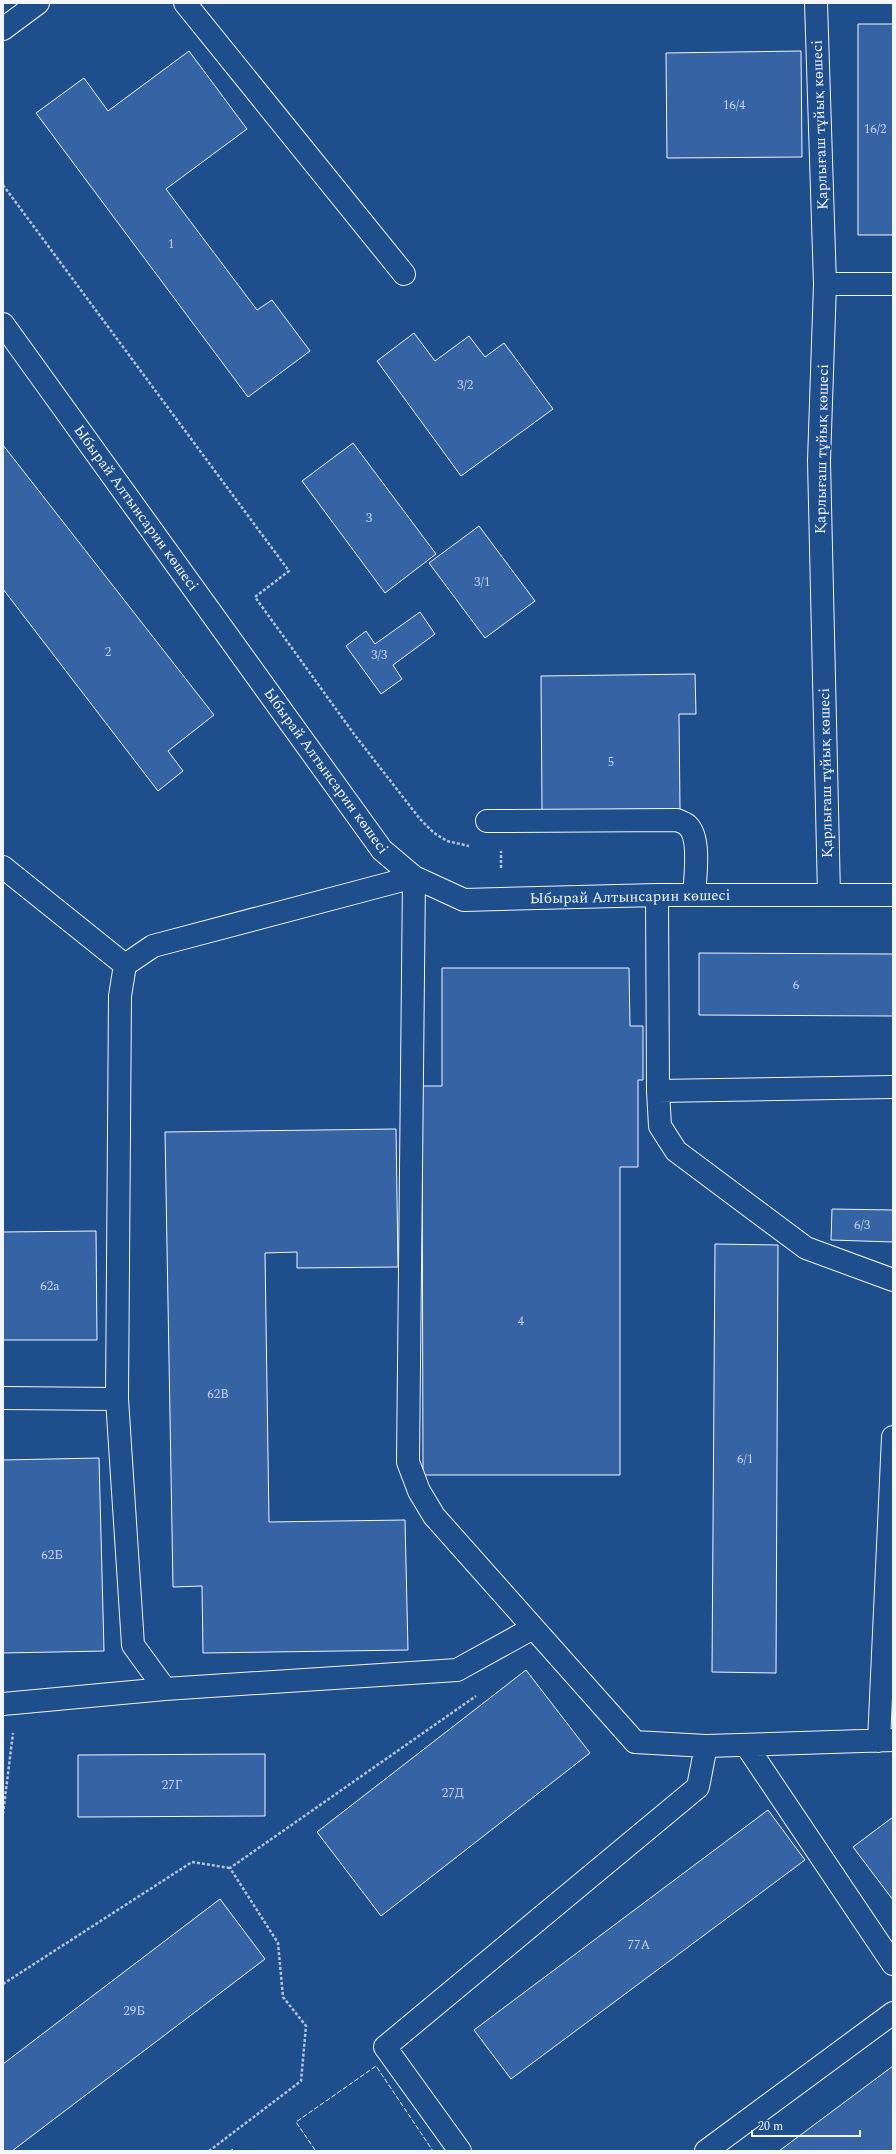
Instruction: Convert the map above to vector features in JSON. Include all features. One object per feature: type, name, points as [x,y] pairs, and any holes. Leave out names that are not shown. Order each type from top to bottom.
[{"type":"street","points":[[3,29],[38,3]]},
{"type":"street","points":[[185,3],[404,274]]},
{"type":"street","name":"Қарлығаш тұйық көшесі","points":[[816,3],[825,284],[819,461],[829,895]]},
{"type":"street","points":[[825,284],[893,284]]},
{"type":"street","name":"Ыбырай Алтынсарин көшесі","points":[[7,339],[382,850],[414,877],[464,900],[658,895],[893,895]]},
{"type":"street","points":[[487,821],[677,820],[689,826],[694,835],[696,844],[694,895]]},
{"type":"street","points":[[3,867],[125,965]]},
{"type":"street","points":[[165,1689],[132,1645],[117,1399],[120,996],[125,965],[153,946],[414,877],[408,1462],[419,1491],[434,1516],[635,1742],[706,1746],[886,1740],[893,1437]]},
{"type":"street","points":[[658,895],[658,1091],[660,1126],[676,1151],[806,1248],[893,1280]]},
{"type":"street","points":[[658,1091],[893,1087]]},
{"type":"street","points":[[3,1398],[117,1399]]},
{"type":"street","points":[[10,1703],[165,1689],[457,1670],[533,1628]]},
{"type":"street","points":[[746,1745],[893,1964]]},
{"type":"street","points":[[460,2151],[385,2047],[698,1787],[706,1746]]},
{"type":"street","points":[[706,2151],[893,2013]]},
{"type":"path","points":[[3,185],[289,571],[254,597],[354,734],[420,819],[434,833],[448,841],[474,847]]},
{"type":"path","points":[[500,899],[501,848]]},
{"type":"path","points":[[3,1984],[192,1862],[230,1868],[477,1696]]},
{"type":"path","points":[[3,1814],[10,1703]]},
{"type":"path","points":[[209,2151],[301,2081],[306,2026],[284,1997],[278,1943],[230,1868]]},
{"type":"building","points":[[858,24],[893,24],[893,235],[858,235]]},
{"type":"building","points":[[189,51],[247,129],[166,189],[257,310],[272,300],[310,351],[248,397],[36,113],[84,78],[108,111]]},
{"type":"building","points":[[801,51],[802,157],[667,158],[666,53]]},
{"type":"building","points":[[414,333],[435,361],[469,336],[485,357],[504,343],[553,409],[461,476],[377,361]]},
{"type":"building","points":[[353,443],[436,554],[385,593],[302,481]]},
{"type":"building","points":[[3,445],[214,715],[168,751],[183,771],[158,791],[3,589]]},
{"type":"building","points":[[479,526],[535,601],[485,638],[429,563]]},
{"type":"building","points":[[420,612],[435,634],[393,665],[402,679],[381,694],[346,646],[366,631],[375,644]]},
{"type":"building","points":[[695,674],[696,714],[679,714],[680,809],[542,810],[541,676]]},
{"type":"building","points":[[699,953],[893,954],[893,1016],[699,1015]]},
{"type":"building","points":[[442,968],[629,968],[630,1026],[643,1026],[643,1080],[638,1080],[638,1167],[620,1167],[620,1475],[423,1475],[422,1086],[442,1086]]},
{"type":"building","points":[[396,1129],[398,1267],[297,1268],[297,1252],[265,1253],[269,1522],[405,1520],[408,1650],[203,1653],[202,1586],[173,1587],[165,1132]]},
{"type":"building","points":[[832,1209],[893,1210],[893,1242],[831,1240]]},
{"type":"building","points":[[96,1231],[97,1340],[3,1340],[3,1232]]},
{"type":"building","points":[[715,1244],[778,1245],[776,1673],[712,1672]]},
{"type":"building","points":[[99,1458],[104,1651],[3,1653],[3,1460]]},
{"type":"building","points":[[526,1670],[590,1753],[381,1916],[317,1832]]},
{"type":"building","points":[[265,1754],[265,1816],[78,1817],[78,1755]]},
{"type":"building","points":[[768,1810],[805,1860],[511,2079],[474,2030]]},
{"type":"building","points":[[893,1817],[893,1900],[853,1847]]},
{"type":"building","points":[[220,1899],[265,1959],[12,2151],[3,2151],[3,2064]]},
{"type":"building","points":[[893,2066],[893,2151],[779,2151]]},
{"type":"fence","points":[[315,2150],[296,2122],[376,2066],[433,2151]]}]
